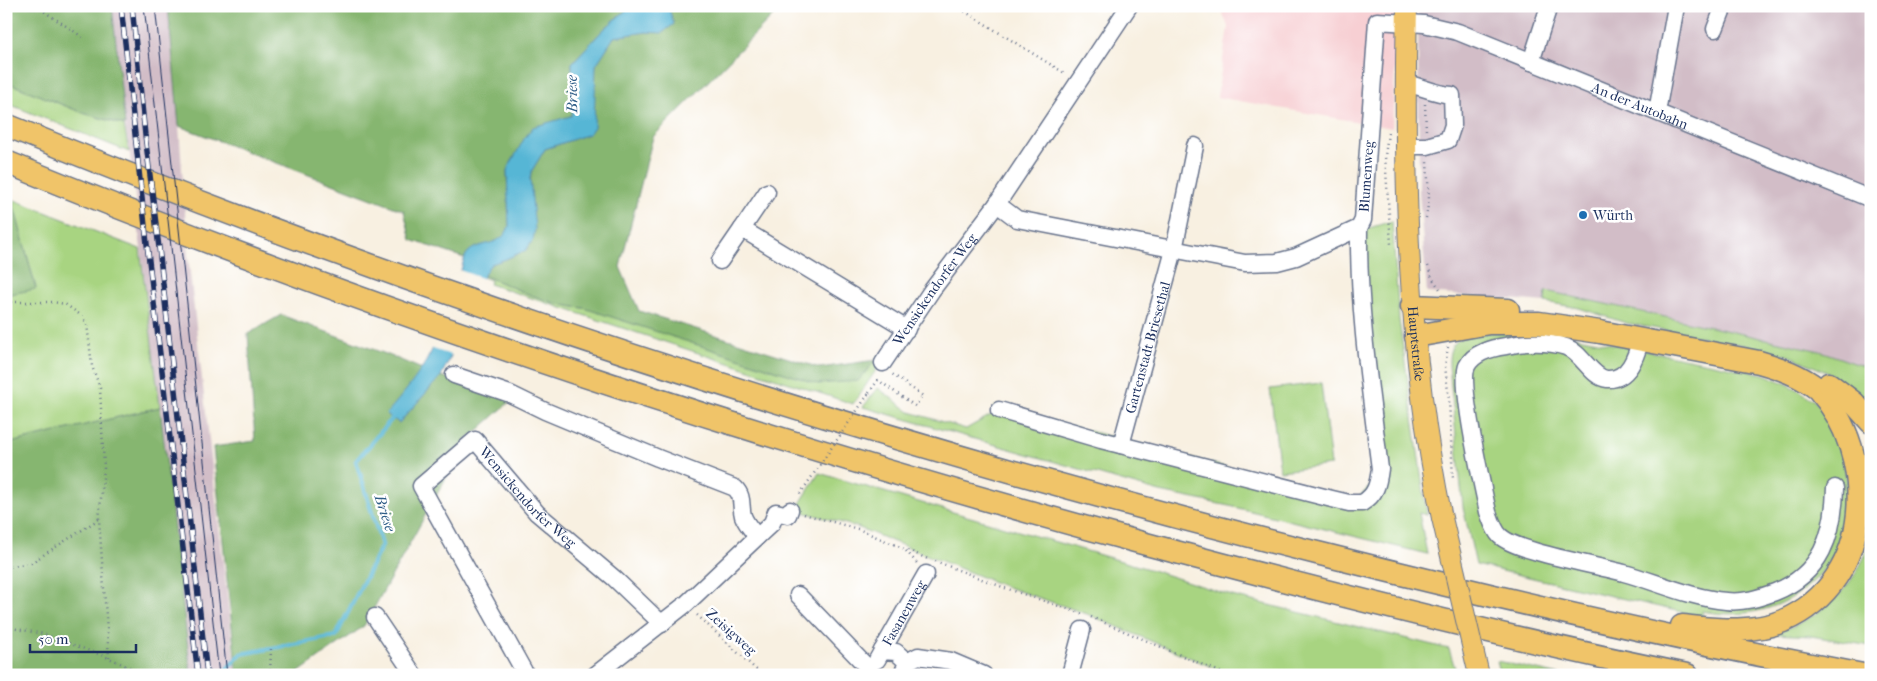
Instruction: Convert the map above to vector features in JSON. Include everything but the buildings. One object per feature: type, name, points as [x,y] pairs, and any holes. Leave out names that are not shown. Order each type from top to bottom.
[{"type":"highway","points":[[6,124],[189,197],[483,305],[737,390],[1021,475],[1214,527],[1426,580],[1602,621],[1863,675]]},
{"type":"highway","points":[[6,162],[197,237],[431,322],[694,411],[886,470],[1040,515],[1314,589],[1688,675]]},
{"type":"highway","points":[[1412,306],[1516,310],[1554,314],[1779,359],[1819,377],[1854,403],[1871,422]]},
{"type":"highway","points":[[1416,336],[1480,324],[1514,322],[1562,325],[1641,339],[1767,364],[1781,369],[1802,378],[1818,389],[1843,416],[1861,448],[1868,484],[1867,518],[1863,534],[1850,564],[1838,581],[1814,603],[1782,621],[1744,630],[1602,621]]},
{"type":"highway","points":[[1574,650],[1635,675]]},
{"type":"main road","name":"Hauptstraße","points":[[1407,15],[1415,85],[1405,146],[1412,306],[1431,454],[1442,518],[1479,675]]},
{"type":"street","name":"Wensickendorfer Weg","points":[[883,363],[932,290],[997,204],[1129,6]]},
{"type":"street","points":[[1532,62],[1549,6]]},
{"type":"street","points":[[1656,112],[1676,6]]},
{"type":"street","points":[[1715,29],[1724,6]]},
{"type":"street","name":"An der Autobahn","points":[[1407,15],[1430,25],[1458,32],[1871,200]]},
{"type":"street","name":"Blumenweg","points":[[997,204],[1017,219],[1245,263],[1277,262],[1296,257],[1359,228],[1363,220],[1365,201],[1377,21],[1407,15]]},
{"type":"street","points":[[1405,146],[1429,146],[1448,140],[1453,125],[1452,95],[1438,94],[1415,85]]},
{"type":"street","points":[[1174,250],[1195,146]]},
{"type":"street","points":[[720,262],[767,192]]},
{"type":"street","points":[[998,410],[1121,445],[1349,503],[1362,503],[1370,499],[1375,493],[1379,481],[1380,469],[1362,317],[1359,228]]},
{"type":"street","points":[[742,230],[907,329]]},
{"type":"street","name":"Gartenstadt Briesethal","points":[[1121,445],[1174,250]]},
{"type":"street","points":[[1641,339],[1628,370],[1621,376],[1613,379],[1596,375],[1577,353],[1566,347],[1556,345],[1523,343],[1498,347],[1479,354],[1468,364],[1465,370],[1465,384],[1475,446],[1488,512],[1491,522],[1500,536],[1507,541],[1527,548],[1608,568],[1700,596],[1726,601],[1752,600],[1787,588],[1810,569],[1821,554],[1828,539],[1834,513],[1835,488]]},
{"type":"street","points":[[454,375],[510,394],[571,422],[735,488],[740,492],[744,518],[757,537]]},
{"type":"street","name":"Wensickendorfer Weg","points":[[526,675],[421,486],[475,440],[537,513],[614,578],[662,624]]},
{"type":"street","points":[[595,675],[686,604],[772,523],[776,512],[788,516],[790,510]]},
{"type":"street","name":"Fasanenweg","points":[[870,672],[926,574]]},
{"type":"street","points":[[798,594],[870,672]]},
{"type":"street","points":[[376,616],[414,675]]},
{"type":"street","points":[[1070,675],[1082,630]]},
{"type":"street","name":"Fasanenweg","points":[[882,651],[896,652],[905,668]]},
{"type":"street","points":[[905,668],[918,656],[951,661],[984,675]]},
{"type":"path","points":[[36,6],[84,38]]},
{"type":"path","points":[[956,6],[1078,82]]},
{"type":"path","points":[[1415,85],[1429,146],[1429,199],[1425,224]]},
{"type":"path","points":[[1427,261],[1435,284],[1446,292]]},
{"type":"path","points":[[6,302],[53,302],[65,304],[82,316],[86,324],[92,366],[100,393],[104,468],[99,519],[109,658]]},
{"type":"path","points":[[1451,344],[1448,347],[1445,366],[1449,400],[1453,480]]},
{"type":"path","points":[[800,494],[878,380],[915,406],[923,396],[881,367],[883,363]]},
{"type":"path","points":[[790,510],[858,530],[1005,588],[1087,615],[1227,675]]},
{"type":"path","points":[[6,567],[31,563],[99,519]]},
{"type":"path","name":"Zeisigweg","points":[[686,604],[762,675]]},
{"type":"path","points":[[6,627],[44,634],[109,658],[133,669],[137,675]]},
{"type":"path","points":[[270,675],[271,649]]},
{"type":"shaded area","points":[[112,6],[168,6],[188,256],[236,675],[191,675]]},
{"type":"shaded area","points":[[1220,6],[1398,6],[1392,128],[1217,97],[1228,27]]},
{"type":"shaded area","points":[[1418,6],[1871,6],[1871,369],[1820,351],[1547,291],[1545,302],[1427,293],[1419,191]]},
{"type":"green space","points":[[6,6],[112,6],[125,125],[83,113],[6,82]]},
{"type":"green space","points":[[168,6],[631,6],[603,30],[572,63],[573,109],[571,116],[559,120],[507,170],[509,226],[506,235],[500,240],[471,250],[464,258],[411,240],[404,211],[179,126]]},
{"type":"green space","points":[[668,6],[754,6],[758,9],[762,6],[783,6],[653,137],[620,267],[639,311],[820,368],[876,360],[858,381],[818,384],[584,308],[558,304],[520,291],[483,275],[491,264],[526,250],[531,172],[545,149],[589,134],[596,65],[614,37],[646,32],[662,32],[674,24]]},
{"type":"green space","points":[[6,82],[83,113],[124,125],[129,152],[6,103]]},
{"type":"green space","points":[[6,197],[12,199],[36,289],[6,295]]},
{"type":"green space","points":[[12,199],[140,249],[160,407],[6,444],[6,295],[36,288]]},
{"type":"green space","points":[[1392,221],[1399,320],[1427,515],[1419,513],[1427,554],[1234,507],[1160,492],[863,407],[878,388],[910,412],[966,429],[991,415],[995,406],[1354,501],[1375,482],[1356,232]]},
{"type":"green space","points":[[483,275],[546,300],[572,307],[585,308],[818,384],[876,360],[881,363],[853,404],[489,284],[491,280],[482,277]]},
{"type":"green space","points":[[1546,291],[1820,351],[1871,369],[1871,407],[1831,374],[1790,356],[1754,347],[1626,323],[1579,308],[1545,302]]},
{"type":"green space","points":[[281,315],[422,369],[417,378],[387,414],[399,423],[441,376],[513,399],[467,440],[364,626],[295,675],[237,675],[213,447],[255,441],[248,334]]},
{"type":"green space","points":[[1500,332],[1552,332],[1763,374],[1784,382],[1802,392],[1819,405],[1834,422],[1838,431],[1851,503],[1837,548],[1825,568],[1810,585],[1792,598],[1772,607],[1750,612],[1726,614],[1702,611],[1703,617],[1476,565],[1463,507],[1449,365],[1450,350],[1462,338],[1472,335]]},
{"type":"green space","points":[[1321,383],[1331,465],[1280,471],[1270,389]]},
{"type":"green space","points":[[160,407],[191,675],[6,675],[6,444]]},
{"type":"green space","points":[[819,473],[1152,570],[1232,596],[1449,649],[1457,675],[1231,675],[1087,614],[1004,586],[857,527],[796,510]]},
{"type":"green space","points":[[1871,540],[1871,646],[1811,636],[1774,634],[1807,619],[1822,610],[1834,599],[1856,573]]},
{"type":"green space","points":[[1497,661],[1560,675],[1501,675]]},
{"type":"water","points":[[631,6],[668,6],[674,24],[662,33],[646,32],[614,37],[596,65],[594,127],[589,134],[545,149],[531,172],[535,229],[533,240],[526,250],[491,264],[488,268],[478,285],[454,350],[441,376],[399,423],[386,414],[414,380],[431,352],[445,319],[465,257],[474,248],[494,242],[500,238],[509,226],[507,170],[524,139],[533,127],[571,116],[573,109],[572,63],[603,30]]},
{"type":"pier","points":[[459,270],[484,279],[454,356],[430,348]]},
{"type":"waterway","name":"Briese","points":[[221,675],[241,654],[336,636],[382,545],[356,461],[396,414]]},
{"type":"tram line","points":[[144,6],[219,675]]},
{"type":"tram line","points":[[155,6],[227,675]]},
{"type":"railway","points":[[121,6],[198,675]]},
{"type":"railway","points":[[132,6],[207,675]]},
{"type":"place","name":"Würth","points":[[1583,215]]}]
